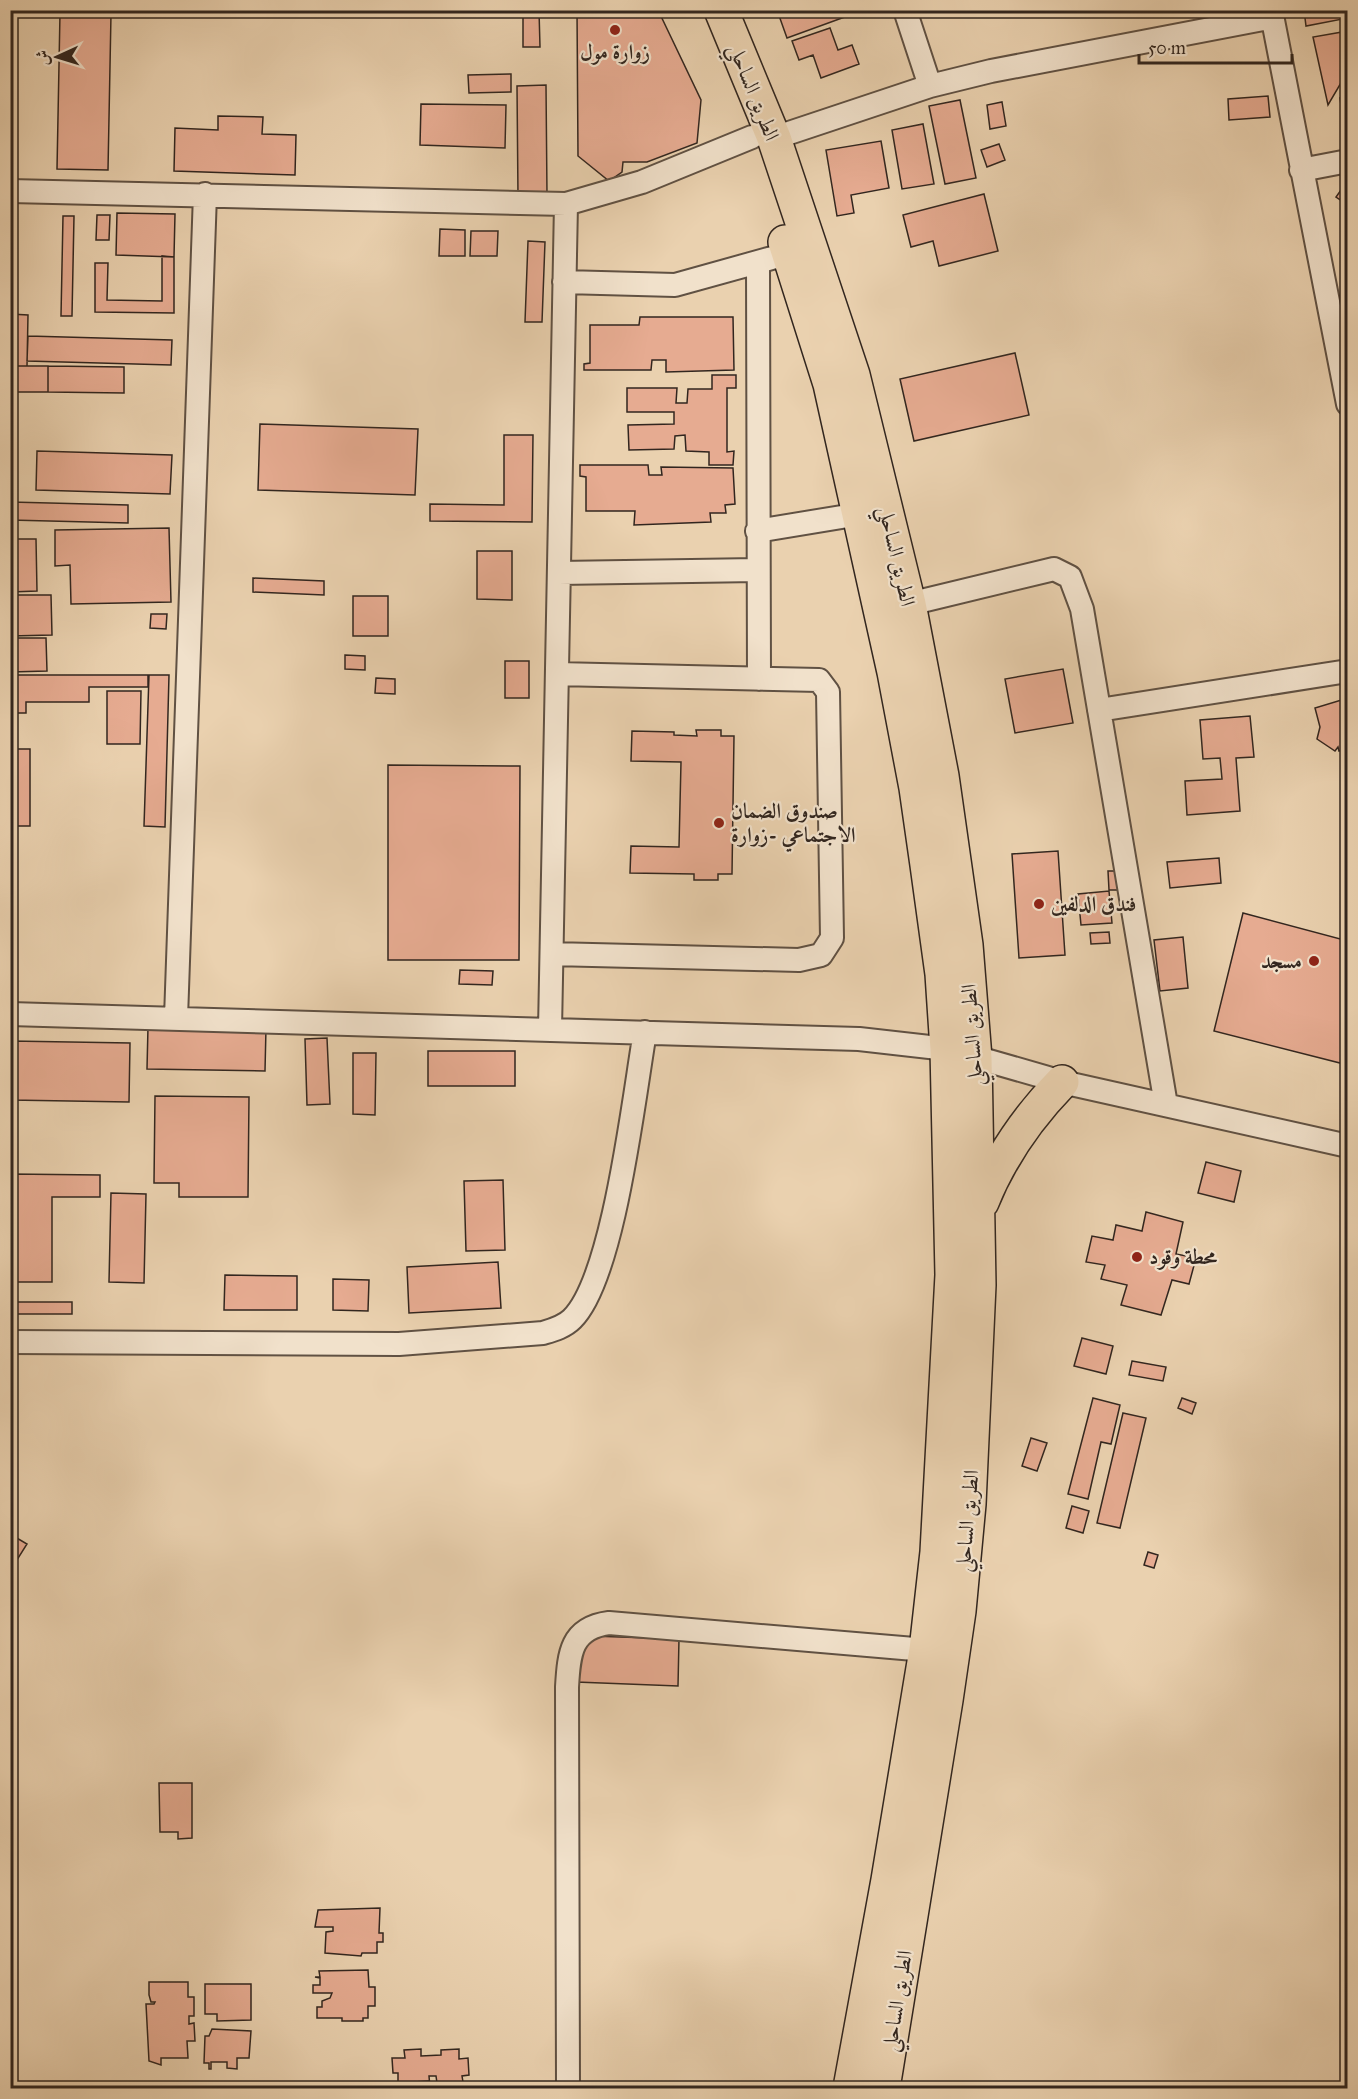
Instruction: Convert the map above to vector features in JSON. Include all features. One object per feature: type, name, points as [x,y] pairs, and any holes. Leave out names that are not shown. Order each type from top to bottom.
[{"type":"highway","name":"الطريق الساحلي","points":[[697,10],[763,137],[788,252],[830,384],[860,514],[916,788],[942,974],[961,1054],[978,1212],[977,1384],[958,1611],[883,2088]]},
{"type":"highway","name":"الطريق الساحلي","points":[[721,10],[763,137],[853,375],[909,604],[955,850],[961,1054],[949,1367],[937,1552],[926,1650],[888,1881],[850,2088]]},
{"type":"highway","points":[[978,1212],[993,1175],[1012,1141],[1035,1110],[1062,1082]]},
{"type":"street","points":[[905,10],[930,86]]},
{"type":"street","points":[[10,191],[566,204],[642,182],[763,137],[930,86],[991,71],[1272,14],[1347,404]]},
{"type":"street","points":[[1301,170],[1347,161]]},
{"type":"street","points":[[176,1018],[205,194]]},
{"type":"street","points":[[550,1030],[566,204]]},
{"type":"street","points":[[564,282],[675,285],[758,264],[788,252]]},
{"type":"street","points":[[758,264],[759,679]]},
{"type":"street","points":[[757,531],[860,514]]},
{"type":"street","points":[[909,604],[1054,569],[1070,577],[1082,609],[1166,1105]]},
{"type":"street","points":[[559,573],[757,570]]},
{"type":"street","points":[[1099,710],[1347,671]]},
{"type":"street","points":[[552,954],[799,960],[821,955],[832,938],[828,692],[819,680],[557,674]]},
{"type":"street","points":[[10,1014],[859,1039],[961,1054],[1062,1082],[1347,1146]]},
{"type":"street","points":[[10,1342],[399,1344],[543,1333],[565,1325],[581,1308],[590,1290],[612,1220],[645,1032]]},
{"type":"street","points":[[568,2088],[567,1687],[571,1653],[580,1635],[592,1625],[609,1623],[926,1650]]},
{"type":"building","points":[[49,10],[111,10],[111,14],[49,13]]},
{"type":"building","points":[[523,10],[539,10],[540,47],[523,47]]},
{"type":"building","points":[[577,10],[658,10],[701,100],[697,143],[647,162],[623,162],[622,172],[609,181],[578,156]]},
{"type":"building","points":[[777,10],[864,10],[787,38]]},
{"type":"building","points":[[1304,10],[1348,10],[1348,18],[1306,26]]},
{"type":"building","points":[[60,13],[111,14],[108,170],[57,169]]},
{"type":"building","points":[[830,28],[838,50],[852,45],[859,64],[821,78],[813,55],[799,60],[792,41]]},
{"type":"building","points":[[1348,31],[1348,71],[1328,105],[1313,37]]},
{"type":"building","points":[[511,74],[511,92],[469,93],[468,75]]},
{"type":"building","points":[[546,85],[547,195],[518,196],[517,86]]},
{"type":"building","points":[[1268,96],[1270,117],[1229,120],[1228,99]]},
{"type":"building","points":[[1348,97],[1348,119],[1343,119],[1340,98]]},
{"type":"building","points":[[960,100],[976,178],[945,184],[929,106]]},
{"type":"building","points":[[1002,102],[1006,126],[990,129],[987,105]]},
{"type":"building","points":[[421,104],[506,105],[505,148],[420,145]]},
{"type":"building","points":[[218,116],[263,117],[262,134],[296,135],[295,175],[174,171],[175,128],[218,130]]},
{"type":"building","points":[[923,124],[934,184],[902,189],[892,130]]},
{"type":"building","points":[[881,141],[889,188],[851,195],[854,213],[837,216],[826,150]]},
{"type":"building","points":[[999,144],[1005,160],[987,167],[981,150]]},
{"type":"building","points":[[1346,183],[1348,184],[1348,205],[1336,197]]},
{"type":"building","points":[[984,194],[998,251],[939,266],[933,241],[911,247],[903,215]]},
{"type":"building","points":[[10,210],[17,210],[14,306],[10,306]]},
{"type":"building","points":[[117,213],[175,214],[174,257],[116,255]]},
{"type":"building","points":[[97,215],[110,215],[109,240],[96,240]]},
{"type":"building","points":[[63,216],[74,216],[72,316],[61,316]]},
{"type":"building","points":[[440,229],[465,230],[465,256],[439,256]]},
{"type":"building","points":[[471,231],[498,231],[497,256],[470,256]]},
{"type":"building","points":[[528,241],[545,242],[542,322],[525,322]]},
{"type":"building","points":[[162,256],[174,257],[174,313],[95,312],[95,263],[108,263],[107,300],[162,301]]},
{"type":"building","points":[[10,314],[28,315],[27,366],[10,366]]},
{"type":"building","points":[[640,317],[733,317],[734,370],[666,372],[666,360],[652,360],[651,370],[584,370],[584,364],[590,363],[590,325],[639,325]]},
{"type":"building","points":[[28,336],[172,340],[171,365],[27,361]]},
{"type":"building","points":[[1015,353],[1029,415],[914,441],[900,379]]},
{"type":"building","points":[[10,366],[48,366],[48,392],[10,392]]},
{"type":"building","points":[[48,366],[124,367],[124,393],[48,392]]},
{"type":"building","points":[[712,375],[736,375],[736,388],[727,388],[727,452],[734,451],[733,465],[709,465],[709,452],[686,451],[685,435],[675,436],[674,449],[629,450],[628,425],[674,424],[674,412],[627,412],[627,388],[677,388],[676,403],[687,403],[688,389],[712,389]]},
{"type":"building","points":[[260,424],[418,429],[415,495],[258,490]]},
{"type":"building","points":[[504,435],[533,435],[532,522],[430,521],[430,504],[504,505]]},
{"type":"building","points":[[37,451],[172,455],[170,494],[36,490]]},
{"type":"building","points":[[580,465],[648,465],[649,475],[662,475],[661,467],[733,468],[735,504],[725,505],[726,513],[710,513],[711,522],[634,525],[635,511],[586,511],[586,477],[580,476]]},
{"type":"building","points":[[10,502],[128,505],[128,523],[10,520]]},
{"type":"building","points":[[169,528],[171,602],[71,604],[70,565],[55,566],[55,530]]},
{"type":"building","points":[[10,539],[36,539],[37,591],[10,592]]},
{"type":"building","points":[[477,551],[512,551],[512,600],[477,599]]},
{"type":"building","points":[[253,578],[324,581],[324,595],[253,592]]},
{"type":"building","points":[[10,595],[51,595],[52,635],[10,636]]},
{"type":"building","points":[[353,596],[388,596],[388,636],[353,636]]},
{"type":"building","points":[[151,614],[167,614],[166,629],[150,628]]},
{"type":"building","points":[[10,638],[46,638],[47,671],[10,672]]},
{"type":"building","points":[[345,655],[365,656],[365,670],[345,669]]},
{"type":"building","points":[[505,661],[529,661],[529,698],[505,698]]},
{"type":"building","points":[[1063,669],[1073,723],[1015,733],[1005,679]]},
{"type":"building","points":[[10,675],[148,675],[148,687],[89,687],[89,702],[26,702],[26,713],[10,713]]},
{"type":"building","points":[[149,675],[169,675],[165,827],[144,826]]},
{"type":"building","points":[[376,678],[395,679],[395,694],[375,693]]},
{"type":"building","points":[[107,691],[141,691],[140,744],[107,744]]},
{"type":"building","points":[[1348,698],[1348,753],[1346,749],[1339,751],[1338,747],[1335,751],[1317,739],[1320,727],[1315,708]]},
{"type":"building","points":[[1250,716],[1254,757],[1236,758],[1240,811],[1187,815],[1185,781],[1222,779],[1220,758],[1203,759],[1200,720]]},
{"type":"building","points":[[696,730],[721,730],[721,736],[734,736],[732,874],[718,874],[718,880],[694,880],[694,874],[630,873],[631,846],[679,847],[681,762],[631,761],[632,731],[674,732],[674,735],[697,736]]},
{"type":"building","points":[[10,749],[30,749],[30,826],[10,826]]},
{"type":"building","points":[[388,765],[520,766],[519,960],[388,960]]},
{"type":"building","name":"فندق الدلفين","points":[[1058,851],[1065,955],[1019,958],[1012,854]]},
{"type":"building","points":[[1219,858],[1221,883],[1170,888],[1167,862]]},
{"type":"building","points":[[1108,871],[1120,871],[1121,890],[1109,890]]},
{"type":"building","points":[[1109,891],[1112,923],[1081,925],[1078,894]]},
{"type":"building","points":[[1243,913],[1348,941],[1348,1052],[1344,1064],[1214,1031]]},
{"type":"building","points":[[1109,932],[1110,943],[1091,944],[1090,933]]},
{"type":"building","points":[[1183,937],[1188,988],[1160,991],[1154,940]]},
{"type":"building","points":[[460,970],[493,971],[492,985],[459,984]]},
{"type":"building","points":[[148,1027],[266,1028],[265,1071],[147,1069]]},
{"type":"building","points":[[327,1038],[330,1104],[307,1105],[305,1039]]},
{"type":"building","points":[[10,1041],[130,1043],[129,1102],[10,1100]]},
{"type":"building","points":[[428,1051],[515,1051],[515,1086],[428,1086]]},
{"type":"building","points":[[353,1053],[376,1053],[375,1115],[353,1114]]},
{"type":"building","points":[[155,1096],[249,1097],[248,1197],[179,1197],[179,1183],[154,1183]]},
{"type":"building","points":[[1206,1162],[1241,1171],[1234,1202],[1198,1193]]},
{"type":"building","points":[[10,1174],[100,1175],[100,1197],[52,1197],[52,1282],[15,1282],[15,1302],[72,1302],[72,1314],[10,1314]]},
{"type":"building","points":[[503,1180],[505,1250],[466,1251],[464,1181]]},
{"type":"building","points":[[111,1193],[146,1194],[144,1283],[109,1282]]},
{"type":"building","points":[[1146,1212],[1183,1222],[1176,1254],[1196,1258],[1189,1284],[1172,1280],[1161,1315],[1121,1305],[1127,1285],[1101,1279],[1105,1265],[1086,1262],[1092,1236],[1113,1240],[1116,1225],[1142,1231]]},
{"type":"building","points":[[498,1262],[501,1308],[409,1313],[407,1267]]},
{"type":"building","points":[[225,1275],[297,1276],[297,1310],[224,1310]]},
{"type":"building","points":[[333,1279],[369,1280],[368,1311],[333,1310]]},
{"type":"building","points":[[1082,1338],[1113,1346],[1106,1374],[1074,1366]]},
{"type":"building","points":[[1132,1361],[1166,1367],[1163,1381],[1129,1375]]},
{"type":"building","points":[[1093,1398],[1120,1405],[1111,1444],[1101,1442],[1088,1499],[1068,1494]]},
{"type":"building","points":[[1182,1398],[1196,1403],[1192,1414],[1178,1408]]},
{"type":"building","points":[[1123,1413],[1146,1418],[1120,1528],[1097,1523]]},
{"type":"building","points":[[1031,1438],[1047,1443],[1037,1471],[1022,1466]]},
{"type":"building","points":[[1072,1506],[1089,1511],[1083,1533],[1066,1528]]},
{"type":"building","points":[[10,1534],[27,1544],[10,1571]]},
{"type":"building","points":[[1148,1552],[1158,1555],[1154,1568],[1144,1565]]},
{"type":"building","points":[[591,1636],[679,1639],[678,1686],[576,1682],[577,1650]]},
{"type":"building","points":[[159,1783],[192,1783],[192,1838],[178,1839],[178,1832],[160,1832]]},
{"type":"building","points":[[380,1908],[379,1933],[383,1933],[383,1942],[377,1942],[377,1953],[362,1953],[361,1956],[325,1953],[326,1932],[333,1931],[333,1927],[315,1927],[318,1910]]},
{"type":"building","points":[[368,1970],[369,1987],[375,1987],[375,2006],[368,2006],[368,2018],[363,2018],[363,2021],[342,2021],[342,2018],[317,2018],[317,2007],[322,2007],[322,2001],[330,1998],[332,1993],[313,1993],[313,1985],[320,1985],[320,1978],[315,1977],[320,1977],[319,1971]]},
{"type":"building","points":[[149,1982],[188,1982],[188,1997],[194,1997],[194,2016],[189,2016],[189,2024],[194,2023],[195,2041],[187,2041],[188,2058],[161,2058],[161,2065],[149,2061],[146,2004],[155,2002],[151,2002]]},
{"type":"building","points":[[205,1984],[251,1984],[251,2020],[217,2021],[217,2014],[205,2014]]},
{"type":"building","points":[[212,2029],[251,2031],[249,2058],[237,2058],[237,2069],[227,2068],[227,2062],[211,2062],[211,2069],[209,2069],[209,2063],[204,2063],[205,2036],[209,2036]]},
{"type":"building","points":[[421,2049],[421,2056],[441,2055],[441,2050],[459,2049],[459,2059],[468,2058],[469,2075],[462,2076],[463,2082],[437,2083],[436,2076],[429,2076],[430,2088],[428,2081],[398,2083],[398,2073],[393,2073],[392,2058],[405,2058],[404,2050]]},
{"type":"place","name":"زوارة مول","points":[[615,30]]},
{"type":"place","name":"صندوق الضمان الاجتماعي -زوارة","points":[[719,823]]},
{"type":"place","name":"فندق الدلفين","points":[[1039,904]]},
{"type":"place","name":"مسجد","points":[[1314,961]]},
{"type":"place","name":"محطة وقود","points":[[1137,1257]]}]
